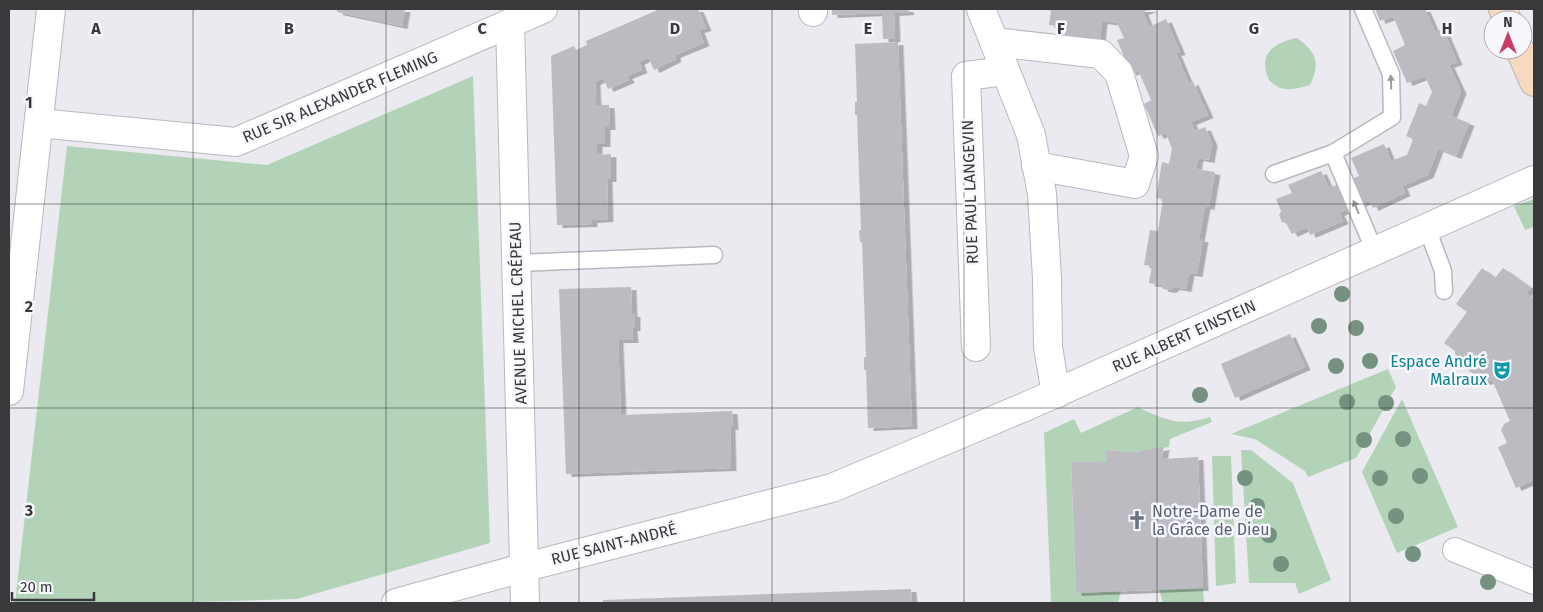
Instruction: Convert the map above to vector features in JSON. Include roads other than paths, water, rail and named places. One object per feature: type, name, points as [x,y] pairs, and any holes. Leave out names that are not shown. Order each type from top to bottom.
[{"type":"main road","points":[[1524,60],[1534,82]]},
{"type":"street","points":[[9,391],[52,9]]},
{"type":"street","name":"RUE SIR ALEXANDER FLEMING","points":[[39,123],[236,142],[543,9]]},
{"type":"street","points":[[981,9],[1031,135],[1042,194],[1047,279],[1048,346],[1056,394]]},
{"type":"street","name":"AVENUE MICHEL CRÉPEAU","points":[[510,23],[526,567],[525,603]]},
{"type":"street","points":[[994,42],[1101,54],[1119,73],[1144,156],[1135,184],[1036,166]]},
{"type":"street","name":"RUE PAUL LANGEVIN","points":[[976,348],[966,76],[1005,71]]},
{"type":"street","name":"RUE ALBERT EINSTEIN","points":[[832,488],[1056,394],[1534,180]]},
{"type":"street","name":"RUE SAINT-ANDRÉ","points":[[396,603],[526,567],[832,488]]},
{"type":"street","points":[[1455,550],[1534,582]]},
{"type":"lane","points":[[1274,174],[1333,153],[1392,116],[1391,74],[1363,9]]},
{"type":"lane","points":[[1333,153],[1375,252]]},
{"type":"lane","points":[[1427,228],[1443,271],[1444,291]]},
{"type":"lane","points":[[517,263],[714,255]]},
{"type":"place","name":"Espace André Malraux","points":[[1502,370]]},
{"type":"place","name":"Notre-Dame de la Grâce de Dieu","points":[[1137,520]]}]
